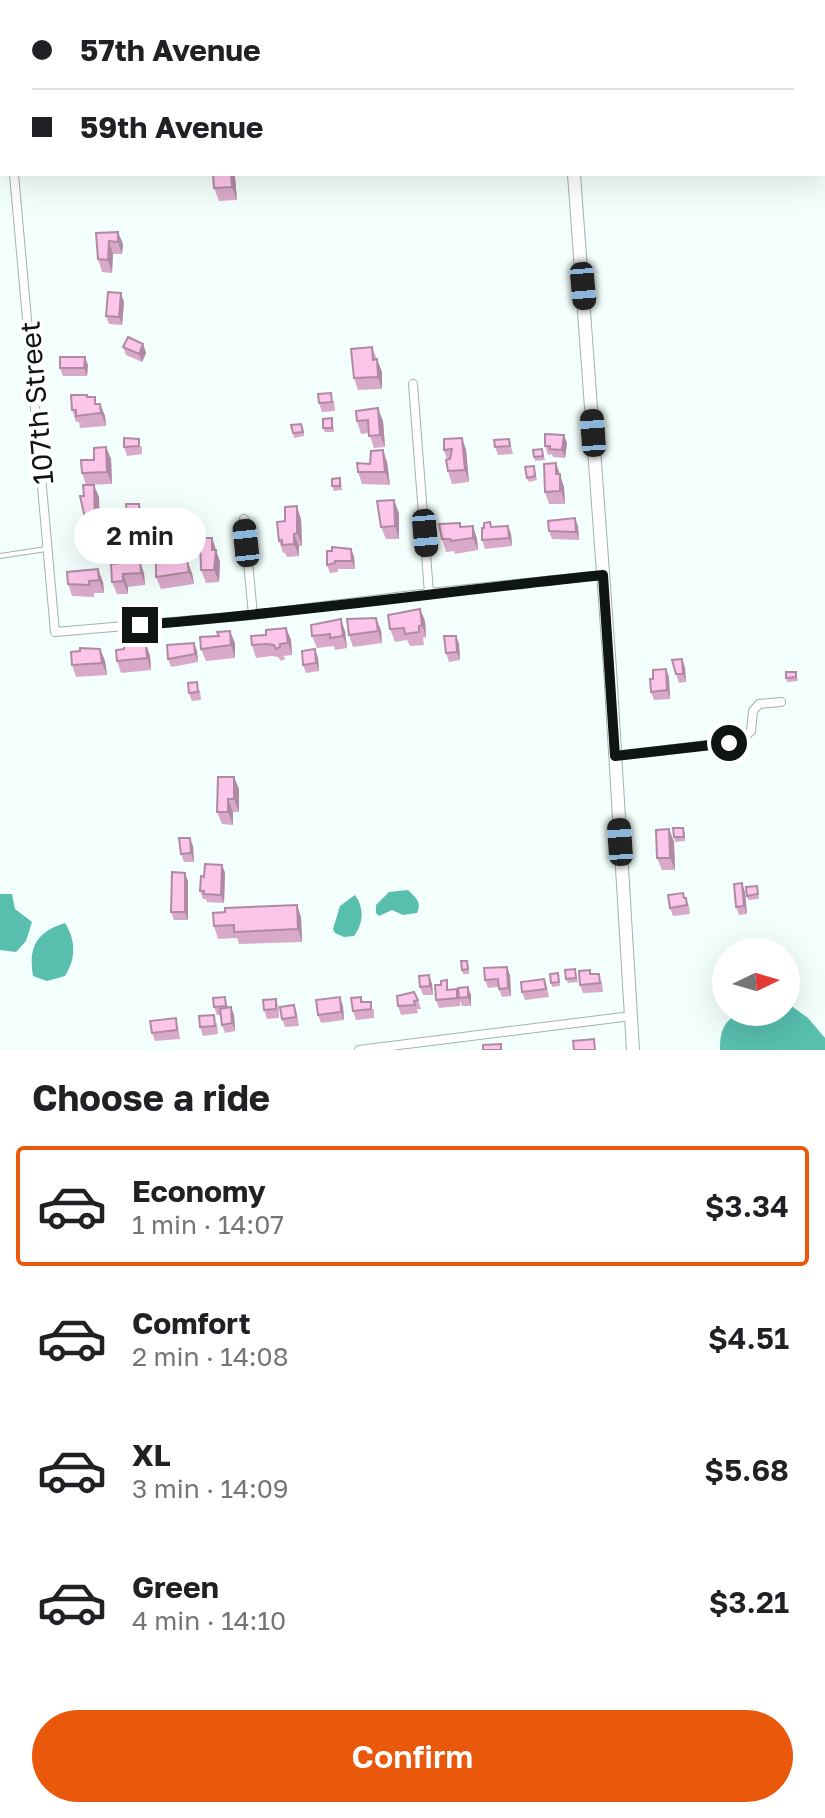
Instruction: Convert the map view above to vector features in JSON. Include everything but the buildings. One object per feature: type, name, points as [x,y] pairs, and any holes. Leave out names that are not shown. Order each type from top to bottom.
[{"type":"main road","points":[[574,176],[633,1050]]},
{"type":"street","name":"107th Street","points":[[14,176],[55,632],[253,615]]},
{"type":"street","points":[[413,384],[429,593]]},
{"type":"street","points":[[244,519],[253,615],[603,575]]},
{"type":"street","points":[[615,756],[740,741],[751,731],[753,711],[759,704],[781,702]]},
{"type":"street","points":[[359,1050],[631,1016]]},
{"type":"lane","points":[[0,556],[48,549]]},
{"type":"shaded area","points":[[408,890],[418,903],[417,913],[403,915],[392,910],[379,916],[376,913],[376,905],[389,892]]},
{"type":"shaded area","points":[[0,894],[12,894],[15,909],[32,922],[26,941],[16,952],[0,950]]},
{"type":"shaded area","points":[[355,895],[360,905],[361,920],[354,936],[344,937],[333,929],[340,906]]},
{"type":"shaded area","points":[[65,923],[73,950],[65,976],[47,981],[33,976],[32,956],[37,942],[47,931]]},
{"type":"shaded area","points":[[800,1012],[825,1038],[825,1050],[720,1050],[725,1026],[800,1026]]},
{"type":"route","points":[[140,625],[603,575],[615,756],[729,743]]}]
